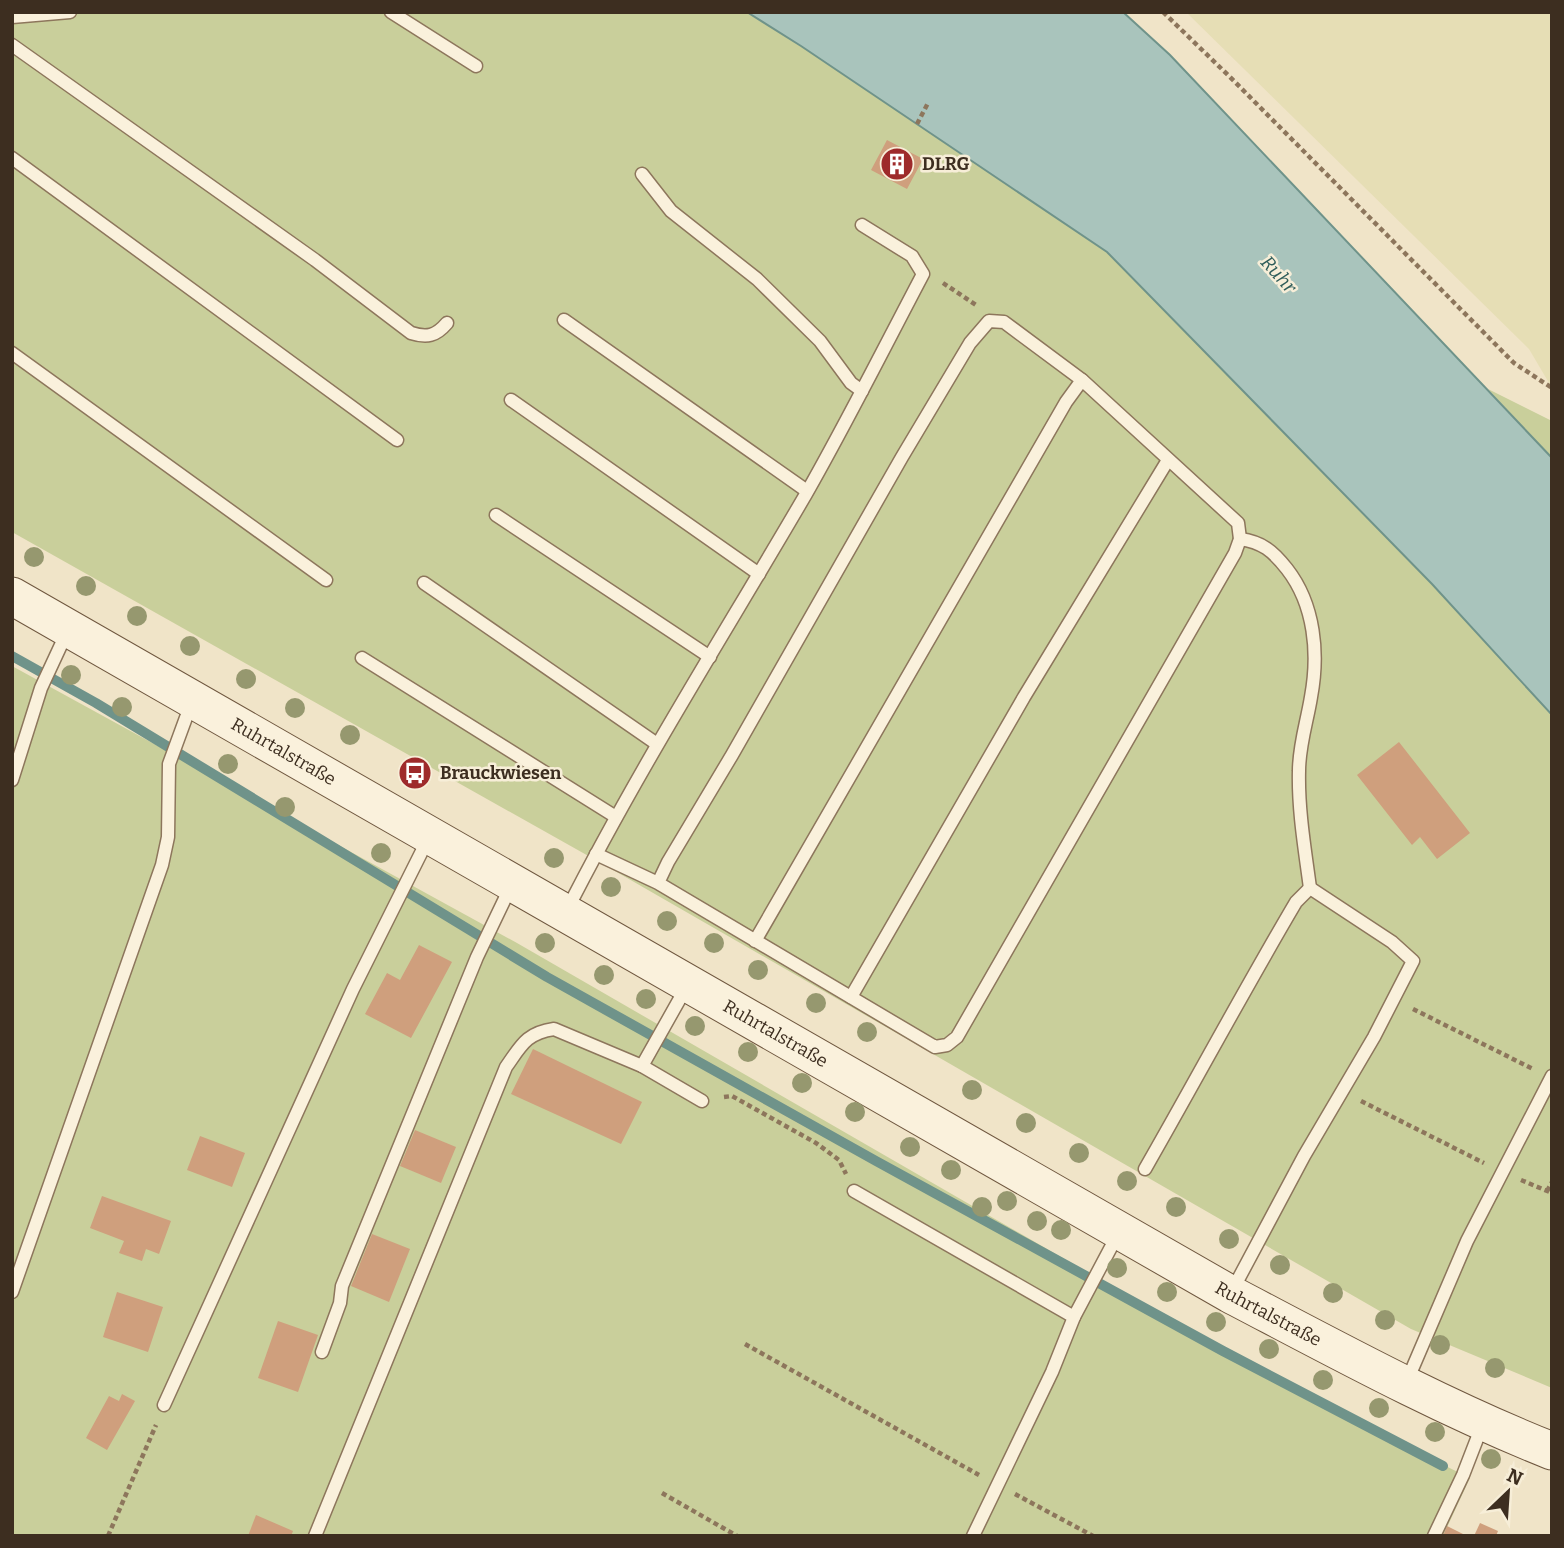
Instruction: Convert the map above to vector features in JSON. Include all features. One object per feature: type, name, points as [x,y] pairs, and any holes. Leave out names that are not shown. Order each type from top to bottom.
[{"type":"main road","name":"Ruhrtalstraße","points":[[12,596],[1230,1294],[1405,1384],[1552,1451]]},
{"type":"lane","points":[[12,17],[70,12]]},
{"type":"lane","points":[[391,12],[476,66]]},
{"type":"lane","points":[[12,45],[316,260],[411,333],[432,336],[447,323]]},
{"type":"lane","points":[[12,158],[397,440]]},
{"type":"lane","points":[[642,174],[671,211],[757,279],[820,341],[851,383],[862,391]]},
{"type":"lane","points":[[566,912],[657,744],[807,491],[923,274],[912,256],[862,225]]},
{"type":"lane","points":[[564,320],[807,491]]},
{"type":"lane","points":[[596,854],[658,883],[935,1047],[947,1045],[957,1037],[1235,553],[1240,539],[1238,523],[1082,380],[1004,322],[989,321],[970,342],[902,457],[658,883]]},
{"type":"lane","points":[[12,353],[326,580]]},
{"type":"lane","points":[[755,940],[1059,414],[1082,380]]},
{"type":"lane","points":[[511,400],[759,574]]},
{"type":"lane","points":[[851,997],[1024,697],[1168,460]]},
{"type":"lane","points":[[496,515],[710,657]]},
{"type":"lane","points":[[1240,539],[1256,541],[1277,556],[1296,581],[1312,620],[1315,672],[1311,700],[1302,731],[1299,771],[1310,888]]},
{"type":"lane","points":[[424,583],[657,744]]},
{"type":"lane","points":[[12,780],[41,688],[69,629]]},
{"type":"lane","points":[[362,657],[616,817]]},
{"type":"lane","points":[[12,1292],[162,865],[168,837],[169,764],[192,700]]},
{"type":"lane","points":[[164,1405],[353,989],[429,836]]},
{"type":"lane","points":[[322,1352],[340,1303],[342,1286],[477,957],[512,882]]},
{"type":"lane","points":[[1230,1294],[1413,961],[1392,942],[1310,888]]},
{"type":"lane","points":[[1145,1169],[1296,902],[1310,888]]},
{"type":"lane","points":[[642,1066],[689,982]]},
{"type":"lane","points":[[315,1536],[506,1066],[527,1038],[541,1031],[554,1029],[642,1066],[702,1101]]},
{"type":"lane","points":[[1405,1384],[1467,1241],[1551,1077]]},
{"type":"lane","points":[[854,1191],[1074,1317]]},
{"type":"lane","points":[[973,1536],[1052,1373],[1074,1317],[1120,1230]]},
{"type":"lane","points":[[1434,1536],[1484,1422]]},
{"type":"path","points":[[1163,12],[1514,363],[1552,388]]},
{"type":"path","points":[[917,124],[928,103]]},
{"type":"path","points":[[923,274],[950,286],[983,310],[989,321]]},
{"type":"path","points":[[1393,1000],[1551,1077]]},
{"type":"path","points":[[1341,1091],[1502,1172],[1549,1192],[1552,1182]]},
{"type":"path","points":[[702,1101],[732,1096],[816,1143],[839,1160],[854,1191]]},
{"type":"path","points":[[745,1344],[1093,1536]]},
{"type":"path","points":[[108,1536],[164,1405]]},
{"type":"path","points":[[662,1493],[737,1536]]},
{"type":"shaded area","points":[[1186,12],[1552,12],[1552,388],[1529,349]]},
{"type":"green space","points":[[12,12],[747,12],[1107,252],[1432,584],[1552,715],[1552,1388],[1411,1329],[608,867],[12,532]]},
{"type":"green space","points":[[1488,389],[1552,421],[1552,458]]},
{"type":"green space","points":[[12,666],[517,943],[1293,1391],[1470,1478],[1443,1536],[12,1536]]},
{"type":"water","name":"Ruhr","points":[[747,12],[1123,12],[1170,55],[1552,458],[1552,715],[1432,584],[1107,252]]},
{"type":"building","name":"DLRG","points":[[887,140],[923,159],[907,189],[871,170]]},
{"type":"building","points":[[1399,742],[1470,833],[1437,859],[1420,837],[1412,845],[1357,775]]},
{"type":"building","points":[[419,945],[452,962],[411,1038],[365,1014],[387,973],[400,980]]},
{"type":"building","points":[[533,1049],[642,1102],[621,1144],[511,1094]]},
{"type":"building","points":[[415,1130],[456,1147],[441,1183],[400,1166]]},
{"type":"building","points":[[200,1136],[245,1153],[232,1187],[187,1170]]},
{"type":"building","points":[[102,1196],[171,1221],[159,1254],[146,1249],[142,1261],[119,1253],[124,1241],[90,1228]]},
{"type":"building","points":[[372,1234],[410,1249],[389,1302],[351,1286]]},
{"type":"building","points":[[117,1292],[163,1307],[148,1352],[103,1337]]},
{"type":"building","points":[[278,1321],[318,1335],[298,1392],[258,1378]]},
{"type":"building","points":[[122,1394],[135,1401],[107,1450],[86,1438],[109,1396],[119,1401]]},
{"type":"building","points":[[256,1515],[293,1531],[291,1536],[248,1536]]},
{"type":"building","points":[[1480,1523],[1498,1531],[1496,1536],[1474,1536]]},
{"type":"building","points":[[1447,1526],[1467,1536],[1443,1536]]},
{"type":"waterway","points":[[12,656],[96,703],[547,977],[1223,1351],[1443,1466]]},
{"type":"place","name":"DLRG","points":[[897,164]]},
{"type":"place","name":"Brauckwiesen","points":[[415,773]]}]
